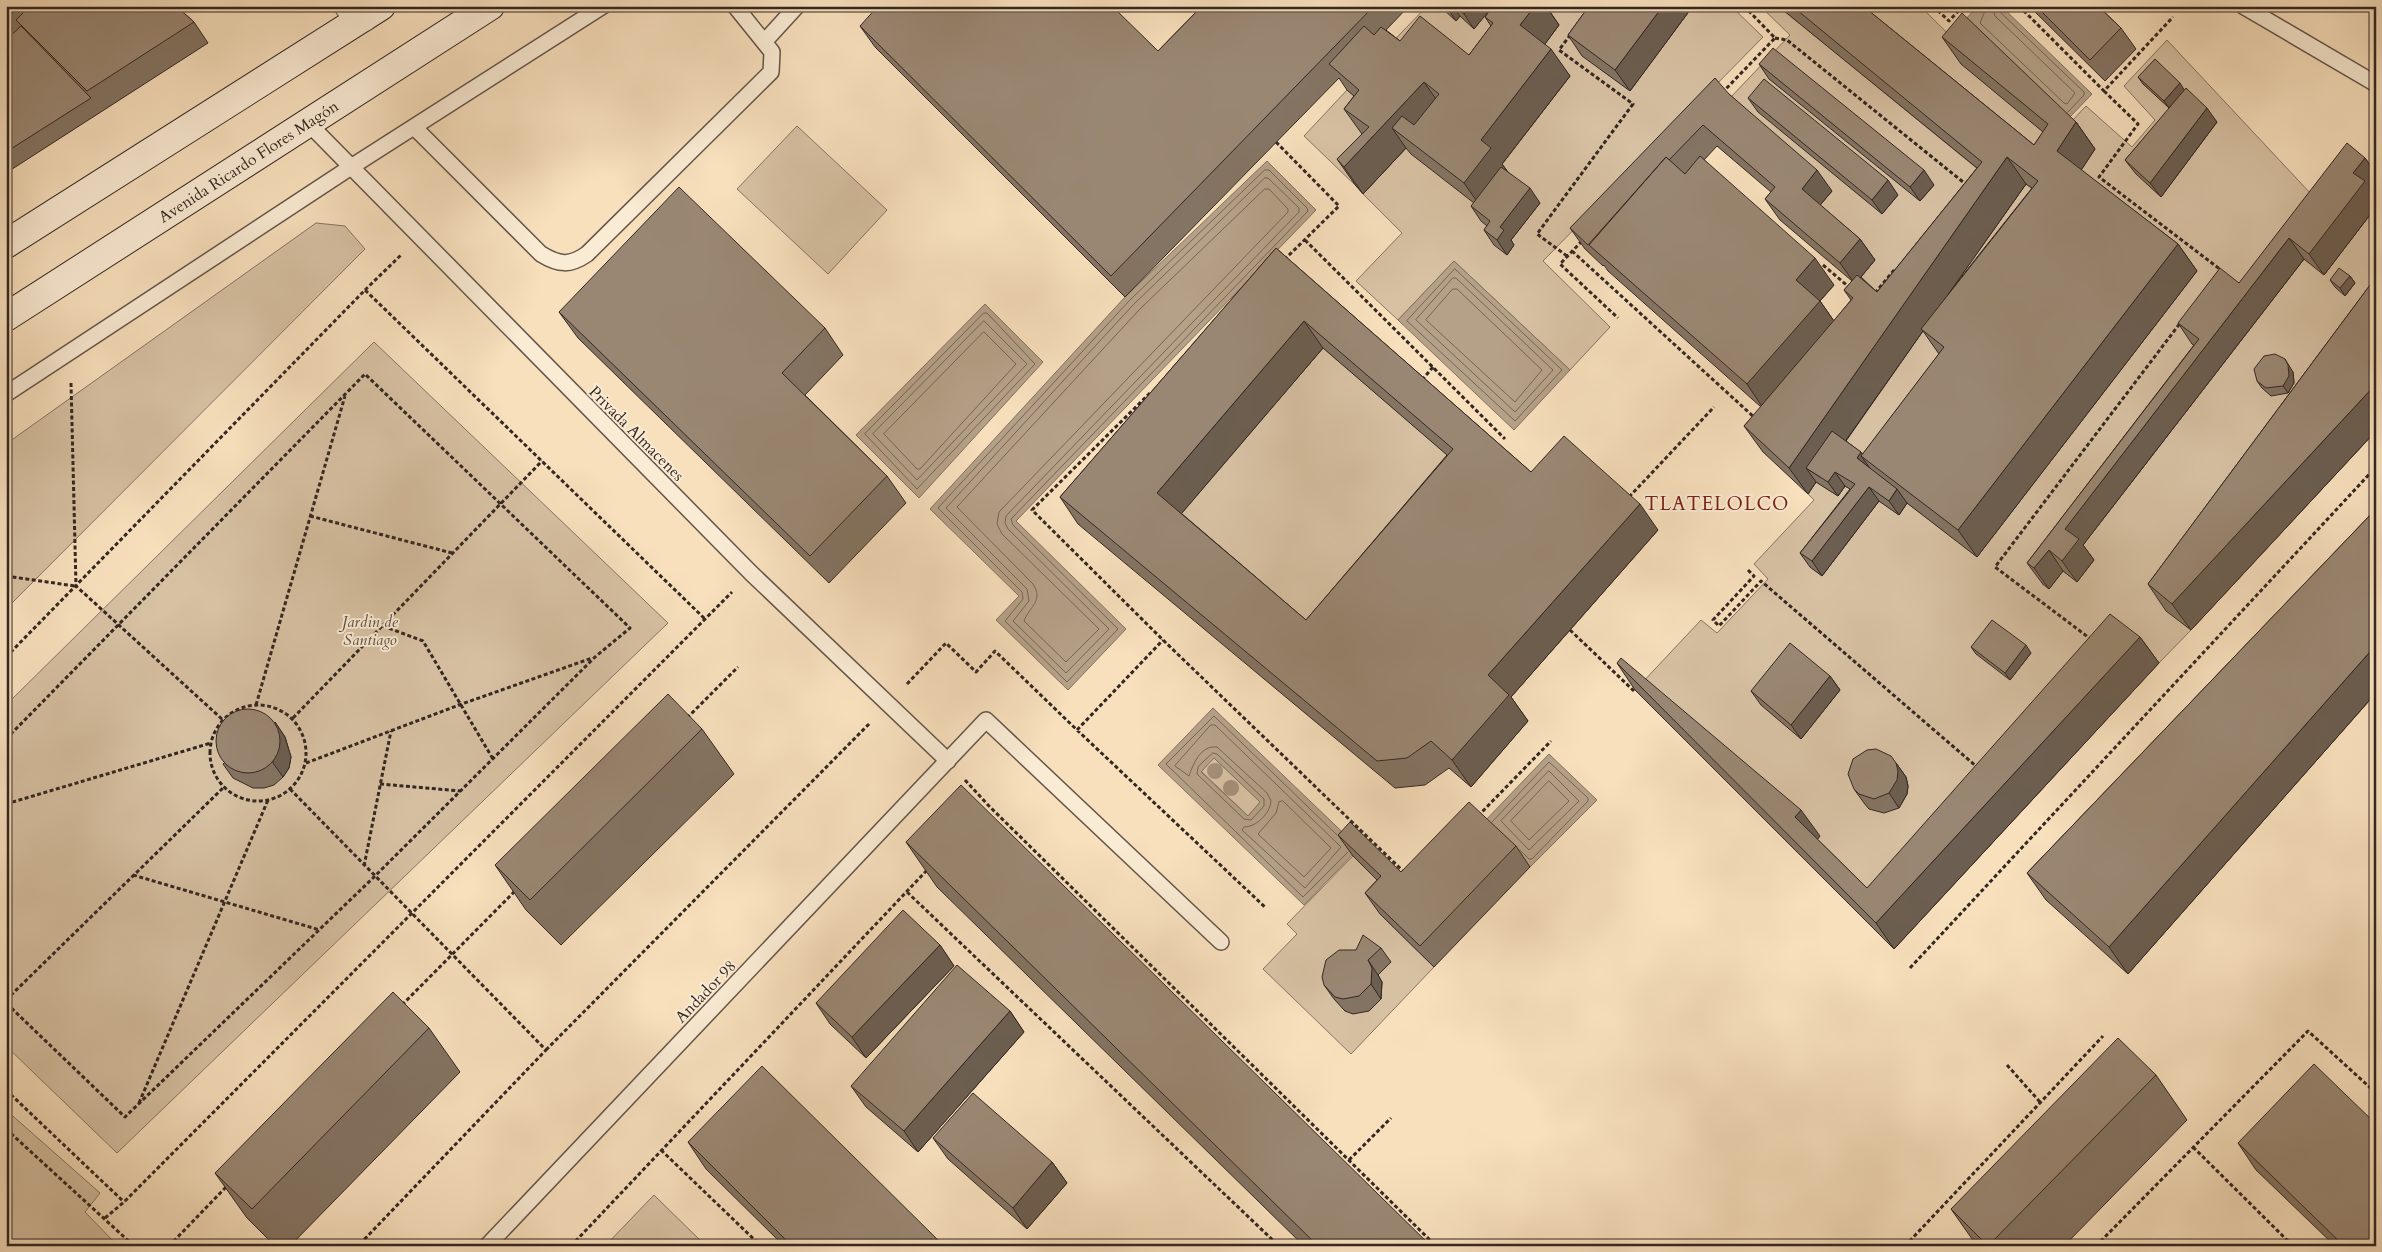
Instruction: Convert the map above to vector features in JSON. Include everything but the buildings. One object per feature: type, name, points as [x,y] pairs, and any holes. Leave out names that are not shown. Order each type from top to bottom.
[{"type":"main road","name":"Avenida Ricardo Flores Magón","points":[[6,317],[490,6]]},
{"type":"main road","points":[[6,244],[365,10]]},
{"type":"lane","points":[[6,394],[352,167],[603,6]]},
{"type":"lane","points":[[414,128],[541,254],[564,264],[576,262],[587,254],[771,72],[772,52],[735,6]]},
{"type":"lane","points":[[765,41],[797,6]]},
{"type":"lane","points":[[2243,6],[2376,84]]},
{"type":"lane","name":"Privada Almacenes","points":[[308,122],[751,573],[948,761]]},
{"type":"lane","name":"Andador 98","points":[[487,1246],[986,720],[1221,942]]},
{"type":"path","points":[[1744,6],[1775,38],[1788,40],[1969,187],[1962,194]]},
{"type":"path","points":[[1933,6],[1949,22],[1964,6]]},
{"type":"path","points":[[2020,6],[2138,124],[2099,177],[2221,270],[2216,278]]},
{"type":"path","points":[[2104,91],[2173,17]]},
{"type":"path","points":[[1568,256],[1538,234],[1633,104],[1559,50],[1576,28]]},
{"type":"path","points":[[1721,95],[1775,38]]},
{"type":"path","points":[[1276,142],[1339,206],[1284,261]]},
{"type":"path","points":[[6,657],[365,290],[420,237]]},
{"type":"path","points":[[1585,237],[1560,264],[1618,318]]},
{"type":"path","points":[[1305,240],[1505,439]]},
{"type":"path","points":[[1572,251],[1758,420]]},
{"type":"path","points":[[1823,265],[1852,290]]},
{"type":"path","points":[[1873,294],[1898,266]]},
{"type":"path","points":[[365,290],[705,619]]},
{"type":"path","points":[[2087,648],[2093,640],[1995,568],[2186,317]]},
{"type":"path","points":[[70,353],[76,586]]},
{"type":"path","points":[[1419,384],[1433,367]]},
{"type":"path","points":[[6,739],[365,374],[630,628],[595,657],[320,930],[125,1117],[6,1001],[224,787]]},
{"type":"path","points":[[1151,392],[1032,510],[1163,640],[1408,876]]},
{"type":"path","points":[[256,705],[345,395]]},
{"type":"path","points":[[1626,501],[1714,407]]},
{"type":"path","points":[[293,718],[542,461]]},
{"type":"path","points":[[1910,968],[2376,467]]},
{"type":"path","points":[[310,516],[453,553]]},
{"type":"path","points":[[1748,570],[1754,576],[1713,620],[1720,626],[1761,581],[1983,773]]},
{"type":"path","points":[[105,1218],[124,1202],[751,573]]},
{"type":"path","points":[[6,576],[76,586],[223,720]]},
{"type":"path","points":[[383,626],[423,641],[459,705],[493,759]]},
{"type":"path","points":[[1570,630],[1634,691]]},
{"type":"path","points":[[1077,730],[1163,640]]},
{"type":"path","points":[[358,1246],[546,1050],[946,643],[976,672],[995,651],[1266,908]]},
{"type":"path","points":[[306,763],[459,705],[595,657]]},
{"type":"path","points":[[682,723],[738,667]]},
{"type":"path","points":[[256,705],[266,705],[281,710],[293,718],[302,732],[307,747],[306,763],[300,778],[290,789],[268,800],[243,800],[228,792],[218,780],[211,765],[212,743],[215,733],[223,720],[236,710],[256,705]]},
{"type":"path","points":[[364,867],[390,731]]},
{"type":"path","points":[[1476,819],[1551,741]]},
{"type":"path","points":[[6,804],[212,743]]},
{"type":"path","points":[[948,761],[988,806],[1436,1246]]},
{"type":"path","points":[[380,784],[460,791]]},
{"type":"path","points":[[290,789],[364,867],[546,1050]]},
{"type":"path","points":[[138,1106],[268,800]]},
{"type":"path","points":[[982,813],[988,806]]},
{"type":"path","points":[[571,1246],[934,863]]},
{"type":"path","points":[[133,876],[224,900],[320,930]]},
{"type":"path","points":[[396,1012],[521,884]]},
{"type":"path","points":[[907,892],[1278,1246]]},
{"type":"path","points":[[2096,1246],[2308,1031],[2376,1093]]},
{"type":"path","points":[[1905,1246],[2103,1036]]},
{"type":"path","points":[[2007,1065],[2040,1102]]},
{"type":"path","points":[[6,1090],[124,1202]]},
{"type":"path","points":[[1349,1160],[1391,1118]]},
{"type":"path","points":[[6,1129],[134,1246]]},
{"type":"path","points":[[2193,1147],[2293,1246]]},
{"type":"path","points":[[661,1150],[761,1246]]},
{"type":"path","points":[[169,1246],[231,1182]]},
{"type":"green space","points":[[1427,6],[1532,6],[1487,82],[1382,53]]},
{"type":"green space","points":[[1535,6],[1731,6],[1763,37],[1543,261],[1610,327],[1570,370],[1454,261],[1398,320],[1356,281],[1402,233],[1363,194],[1443,109],[1500,167],[1570,76],[1539,52]]},
{"type":"green space","points":[[1760,6],[1778,6],[2001,188],[1876,301],[1816,210],[1832,191],[1730,98],[1790,35]]},
{"type":"green space","points":[[1849,6],[1920,6],[2067,151],[2053,172]]},
{"type":"green space","points":[[2167,40],[2326,210],[2192,344],[2214,360],[2042,584],[2049,589],[2063,571],[2077,581],[2093,560],[2080,549],[2304,259],[2324,275],[2376,207],[2376,329],[2191,630],[2159,663],[1886,915],[1640,685],[1701,620],[1717,633],[1768,579],[1754,564],[1814,500],[1808,494],[1816,482],[1838,496],[1845,486],[1865,498],[1810,567],[1821,575],[1879,501],[1899,515],[1907,503],[1977,556],[2076,178],[2069,124],[2086,106],[2132,147],[2155,120],[2124,86]]},
{"type":"green space","points":[[1347,90],[1378,116],[1388,154],[1356,186],[1304,136]]},
{"type":"green space","points":[[797,126],[887,210],[828,274],[737,189]]},
{"type":"green space","points":[[2026,184],[2056,208],[1963,374],[1867,472],[1871,466],[1842,445]]},
{"type":"green space","points":[[316,223],[345,226],[365,249],[6,609],[6,444]]},
{"type":"green space","name":"Jardin de Santiago","points":[[374,342],[668,623],[117,1153],[6,1046],[6,705]]},
{"type":"green space","points":[[1323,348],[1471,475],[1325,647],[1176,520]]},
{"type":"green space","points":[[1213,757],[1261,802],[1248,816],[1201,771]]},
{"type":"green space","points":[[1353,856],[1395,897],[1380,914],[1434,967],[1351,1054],[1263,969],[1297,934],[1287,924]]},
{"type":"green space","points":[[6,1110],[100,1193],[85,1212],[118,1246],[6,1246]]},
{"type":"green space","points":[[654,1195],[706,1246],[605,1246]]},
{"type":"water","points":[[1978,6],[2001,6],[2092,94],[2066,121],[1963,22]]},
{"type":"water","points":[[1267,161],[1316,210],[1016,521],[1126,629],[1068,690],[996,620],[1019,596],[930,509],[1125,297]]},
{"type":"water","points":[[1454,261],[1570,370],[1514,430],[1398,320]]},
{"type":"water","points":[[985,304],[1043,362],[919,498],[856,435]]},
{"type":"water","points":[[1213,708],[1359,848],[1304,905],[1158,765]],"holes":[[[1214,758],[1260,802],[1248,816],[1201,772]]]},
{"type":"water","points":[[1549,754],[1597,800],[1530,867],[1484,822]]},
{"type":"district","name":"TLATELOLCO","points":[[1717,503]]}]
